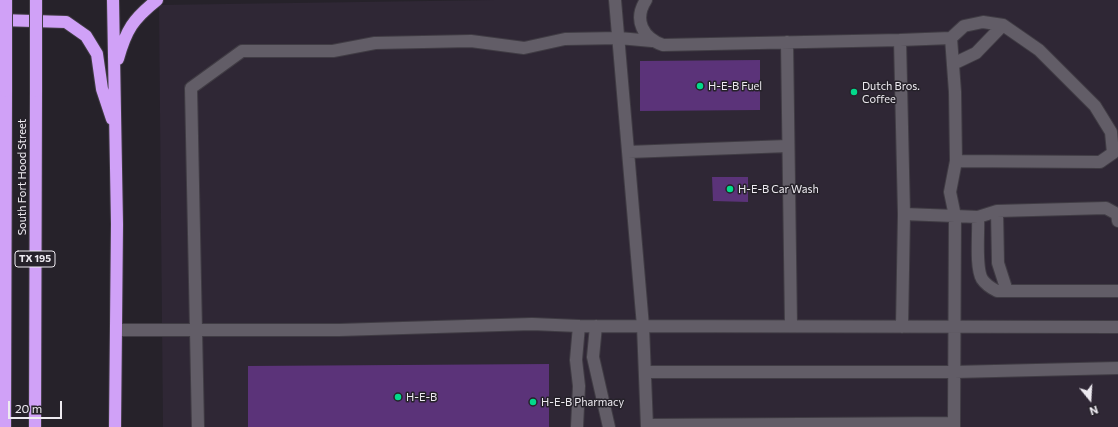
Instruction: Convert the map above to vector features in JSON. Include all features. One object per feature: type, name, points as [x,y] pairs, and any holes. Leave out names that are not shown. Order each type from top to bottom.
[{"type":"highway","name":"South Fort Hood Street","points":[[5,427],[6,0]]},
{"type":"highway","name":"South Fort Hood Street","points":[[35,427],[36,0]]},
{"type":"highway","points":[[113,0],[117,224],[115,427]]},
{"type":"highway","points":[[114,70],[125,34],[142,12],[157,0]]},
{"type":"highway","points":[[0,20],[66,22],[86,36],[97,54],[102,90],[116,130]]},
{"type":"lane","points":[[615,0],[643,326],[647,426],[954,425],[955,216],[950,192],[956,161],[951,38]]},
{"type":"lane","points":[[646,0],[641,8],[640,20],[644,32],[652,41]]},
{"type":"lane","points":[[198,427],[191,88],[242,51],[312,52],[333,51],[366,44],[471,41],[524,48],[565,39],[619,38],[652,41],[663,45],[900,40],[951,38],[964,26],[983,22],[1003,25],[1039,50],[1095,106],[1111,132],[1113,153],[1100,162],[956,161]]},
{"type":"lane","points":[[953,64],[976,53],[1003,25]]},
{"type":"lane","points":[[900,40],[904,214],[902,326]]},
{"type":"lane","points":[[787,42],[791,326]]},
{"type":"lane","points":[[628,152],[788,146]]},
{"type":"lane","points":[[904,214],[978,217],[997,211],[1106,208],[1117,214],[1118,220]]},
{"type":"lane","points":[[997,211],[998,264],[1007,291]]},
{"type":"lane","points":[[978,217],[979,269],[982,279],[988,286],[997,291],[1118,291]]},
{"type":"lane","points":[[116,330],[339,330],[532,324],[579,326],[1118,327]]},
{"type":"lane","points":[[577,427],[579,386],[576,360],[579,326]]},
{"type":"lane","points":[[596,326],[593,357],[609,427]]},
{"type":"lane","points":[[646,372],[954,372],[1118,368]]},
{"type":"shaded area","points":[[494,0],[1118,0],[1118,427],[163,427],[159,5]]},
{"type":"building","name":"H-E-B Fuel","points":[[760,60],[760,110],[640,111],[640,61]]},
{"type":"building","name":"H-E-B Car Wash","points":[[712,177],[748,177],[748,202],[713,201]]},
{"type":"building","name":"H-E-B","points":[[549,364],[549,427],[248,427],[248,366]]},
{"type":"place","name":"H-E-B Fuel","points":[[700,86]]},
{"type":"place","name":"Dutch Bros. Coffee","points":[[854,92]]},
{"type":"place","name":"H-E-B Car Wash","points":[[730,189]]},
{"type":"place","name":"H-E-B","points":[[398,397]]},
{"type":"place","name":"H-E-B Pharmacy","points":[[533,402]]}]
